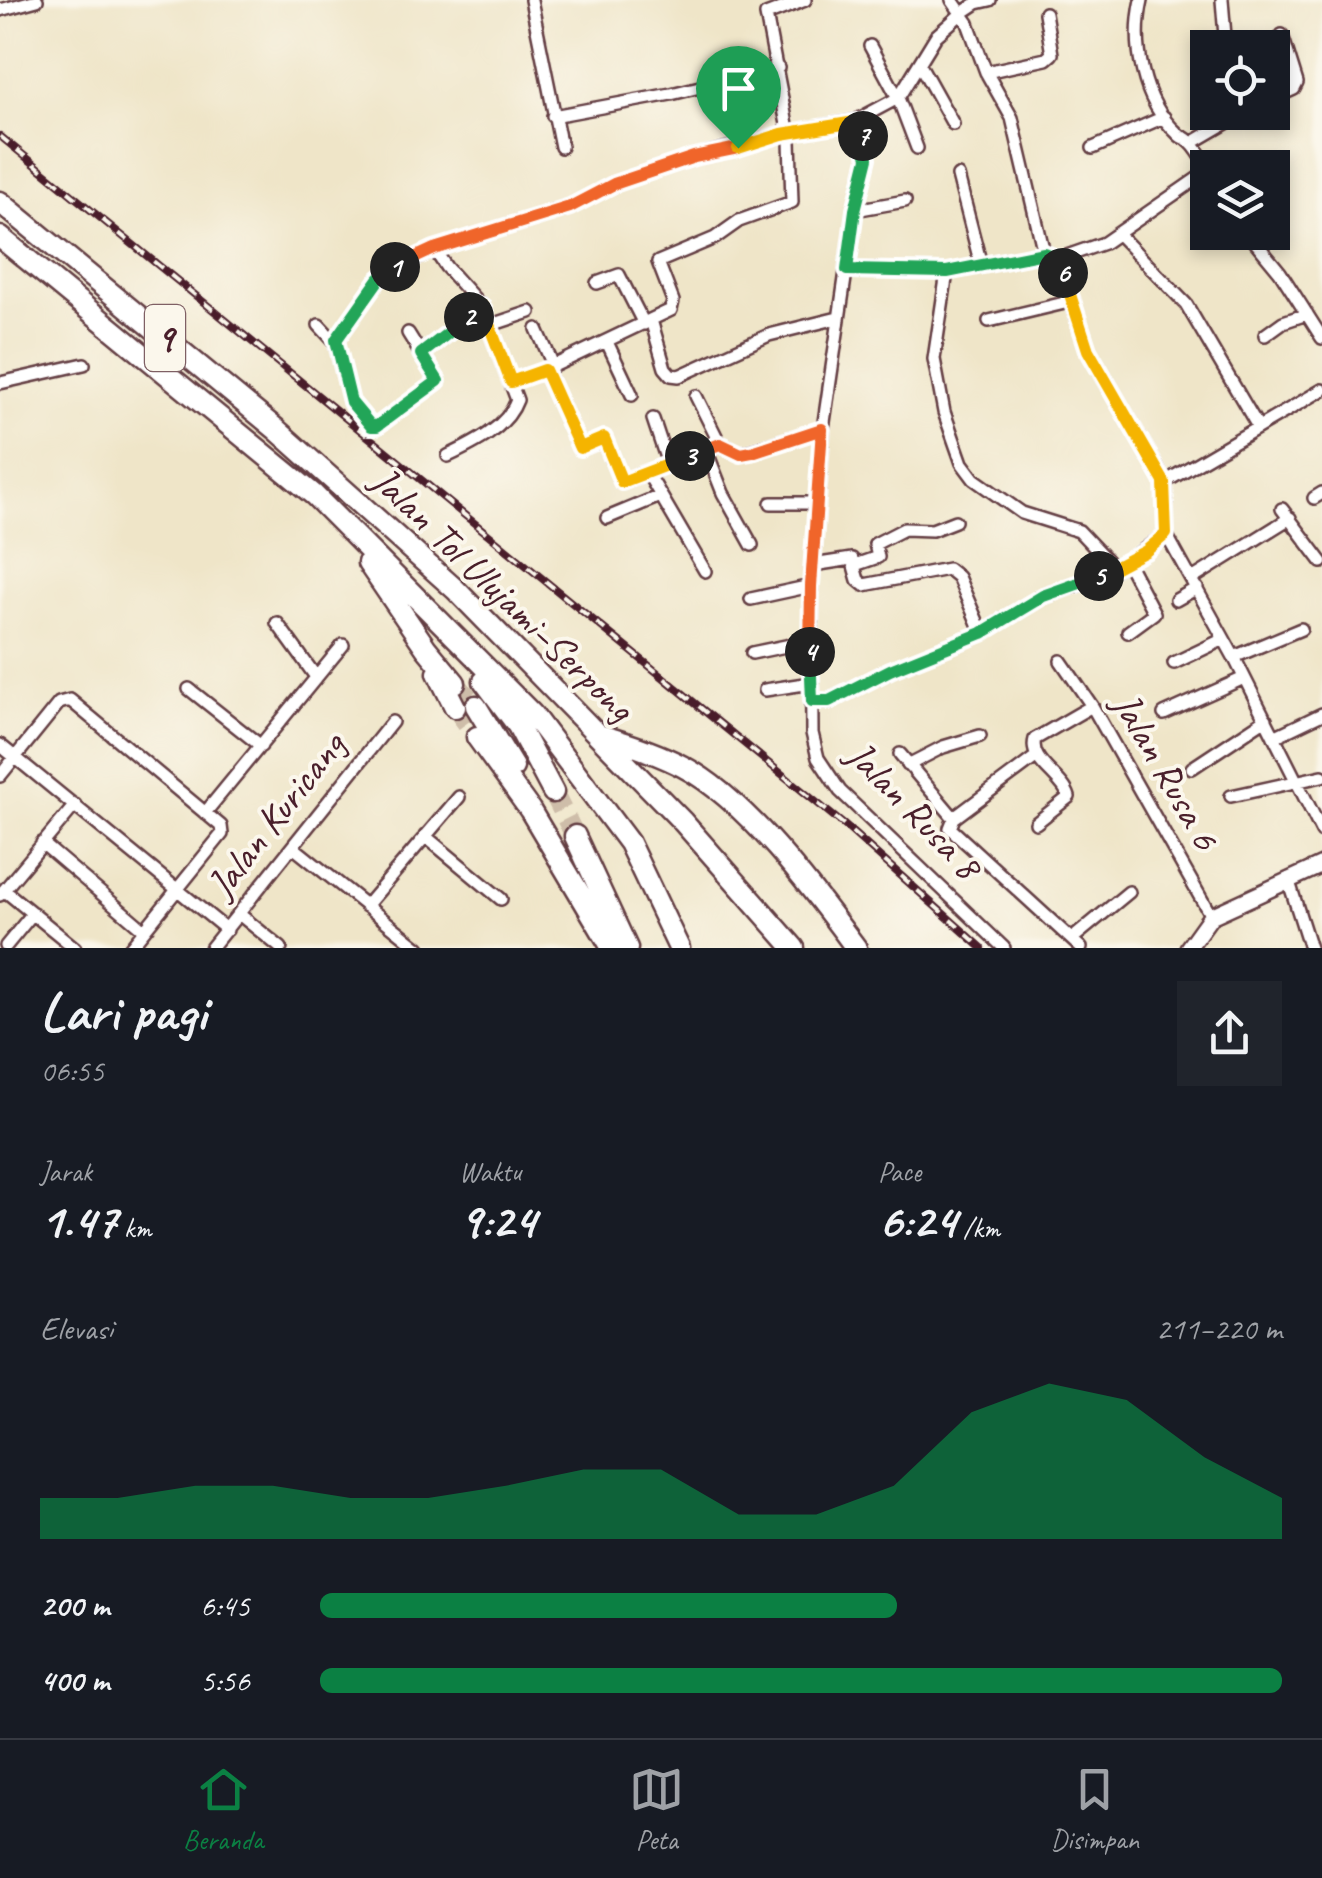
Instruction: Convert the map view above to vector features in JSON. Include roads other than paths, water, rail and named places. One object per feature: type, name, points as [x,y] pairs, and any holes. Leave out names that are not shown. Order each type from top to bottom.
[{"type":"highway","name":"Jalan Tol Ulujami–Serpong","points":[[0,202],[276,429],[456,590],[683,822],[794,948]]},
{"type":"highway","name":"Jalan Tol Ulujami–Serpong","points":[[0,237],[314,495],[532,714],[628,843],[678,948]]},
{"type":"highway","points":[[314,495],[370,566],[466,706],[510,762],[530,810]]},
{"type":"highway","points":[[370,566],[492,690],[518,726],[553,792]]},
{"type":"highway","points":[[426,648],[455,683]]},
{"type":"highway","points":[[477,736],[530,810],[612,948]]},
{"type":"highway","points":[[601,736],[685,767],[728,800],[806,880],[856,948]]},
{"type":"highway","points":[[575,836],[626,948]]},
{"type":"street","points":[[0,10],[37,0]]},
{"type":"street","points":[[531,0],[561,147]]},
{"type":"street","points":[[511,382],[607,342],[674,306],[658,262],[715,238],[739,221],[792,202],[788,132],[766,15],[791,2],[805,0]]},
{"type":"street","points":[[952,0],[962,12],[986,72],[1012,118],[1044,253]]},
{"type":"street","points":[[336,340],[379,279],[434,249],[570,207],[614,184],[694,157],[788,132],[855,122],[898,98],[936,36],[962,12],[990,0]]},
{"type":"street","points":[[1142,0],[1138,19],[1140,61],[1146,84],[1164,117],[1197,150]]},
{"type":"street","points":[[1222,0],[1224,30]]},
{"type":"street","points":[[986,72],[1052,54],[1045,13]]},
{"type":"street","points":[[870,46],[898,98],[917,148]]},
{"type":"street","points":[[1290,61],[1297,83],[1290,90]]},
{"type":"street","points":[[920,65],[953,124]]},
{"type":"street","points":[[553,116],[671,94],[778,68]]},
{"type":"street","points":[[1093,148],[1164,117]]},
{"type":"street","name":"Jalan Rusa 8","points":[[855,122],[866,143],[868,158],[855,210],[822,429],[811,586],[812,733],[827,776],[1004,948]]},
{"type":"street","points":[[1192,142],[1213,130]]},
{"type":"street","points":[[958,176],[981,264]]},
{"type":"street","points":[[847,270],[947,272],[1044,253],[1058,259],[1104,243],[1190,182]]},
{"type":"street","points":[[855,210],[905,201]]},
{"type":"street","points":[[1118,234],[1186,304],[1257,425]]},
{"type":"street","points":[[434,249],[482,306],[517,400],[497,427],[448,456]]},
{"type":"street","points":[[1262,250],[1322,338]]},
{"type":"street","points":[[1058,259],[1088,350],[1164,482],[1166,534],[1234,656],[1322,832]]},
{"type":"street","points":[[947,272],[934,359],[944,412],[962,463],[974,478],[1022,513],[1079,531],[1114,568]]},
{"type":"street","points":[[597,283],[619,275],[647,322],[671,376],[679,376],[769,335],[838,318]]},
{"type":"street","points":[[989,322],[1074,301]]},
{"type":"street","points":[[421,354],[482,306]]},
{"type":"street","points":[[491,325],[530,312]]},
{"type":"street","points":[[1265,335],[1282,322],[1307,314]]},
{"type":"street","points":[[319,325],[336,340],[351,402],[371,426],[377,426],[438,381],[408,333]]},
{"type":"street","points":[[537,329],[580,448],[604,438],[622,482],[720,444]]},
{"type":"street","points":[[607,342],[632,395]]},
{"type":"street","points":[[0,382],[84,364]]},
{"type":"street","points":[[1164,482],[1322,390]]},
{"type":"street","points":[[696,396],[720,444],[741,454],[822,429]]},
{"type":"street","points":[[652,419],[671,463]]},
{"type":"street","points":[[706,450],[722,493],[752,545]]},
{"type":"street","points":[[647,472],[705,572]]},
{"type":"street","points":[[607,518],[660,496]]},
{"type":"street","points":[[770,503],[816,503]]},
{"type":"street","points":[[1176,600],[1286,513],[1322,562]]},
{"type":"street","points":[[855,565],[878,557],[875,544],[904,529],[932,530],[955,521]]},
{"type":"street","points":[[812,701],[829,701],[890,670],[982,633],[1043,596],[1096,579],[1166,534]]},
{"type":"street","points":[[813,566],[849,558],[854,560],[858,580],[864,585],[941,568],[954,571],[982,633]]},
{"type":"street","points":[[1127,562],[1154,613],[1128,632]]},
{"type":"street","points":[[750,599],[811,586]]},
{"type":"street","points":[[278,624],[316,677]]},
{"type":"street","points":[[1234,656],[1301,630]]},
{"type":"street","points":[[752,653],[810,640]]},
{"type":"street","points":[[1174,662],[1224,640]]},
{"type":"street","points":[[205,813],[343,645]]},
{"type":"street","name":"Jalan Rusa 6","points":[[1061,661],[1092,706],[1211,916]]},
{"type":"street","points":[[1164,714],[1244,678]]},
{"type":"street","points":[[765,690],[811,683]]},
{"type":"street","points":[[189,688],[261,746]]},
{"type":"street","points":[[0,776],[58,702],[70,700],[221,826],[222,834],[130,948]]},
{"type":"street","points":[[1036,823],[1069,797],[1066,786],[1036,756],[1032,745],[1092,706]]},
{"type":"street","points":[[1274,737],[1322,714]]},
{"type":"street","points":[[1192,768],[1266,719]]},
{"type":"street","name":"Jalan Kuricang","points":[[211,948],[392,722]]},
{"type":"street","points":[[954,818],[904,759],[980,736]]},
{"type":"street","points":[[0,745],[226,930]]},
{"type":"street","points":[[1036,756],[954,818],[950,828],[1076,944],[1129,892]]},
{"type":"street","points":[[1231,796],[1322,776]]},
{"type":"street","points":[[366,906],[459,797]]},
{"type":"street","points":[[74,805],[2,892],[75,948]]},
{"type":"street","points":[[425,836],[501,899]]},
{"type":"street","points":[[42,843],[144,930]]},
{"type":"street","points":[[293,847],[419,948]]},
{"type":"street","points":[[1188,948],[1211,916],[1322,865]]},
{"type":"street","points":[[1289,882],[1310,948]]},
{"type":"street","points":[[5,945],[33,913]]},
{"type":"street","points":[[238,914],[280,948]]},
{"type":"tunnel","points":[[455,683],[476,706]]},
{"type":"tunnel","points":[[455,707],[477,737]]},
{"type":"tunnel","points":[[553,792],[575,836]]},
{"type":"railway","points":[[0,136],[843,824],[982,948]]}]
